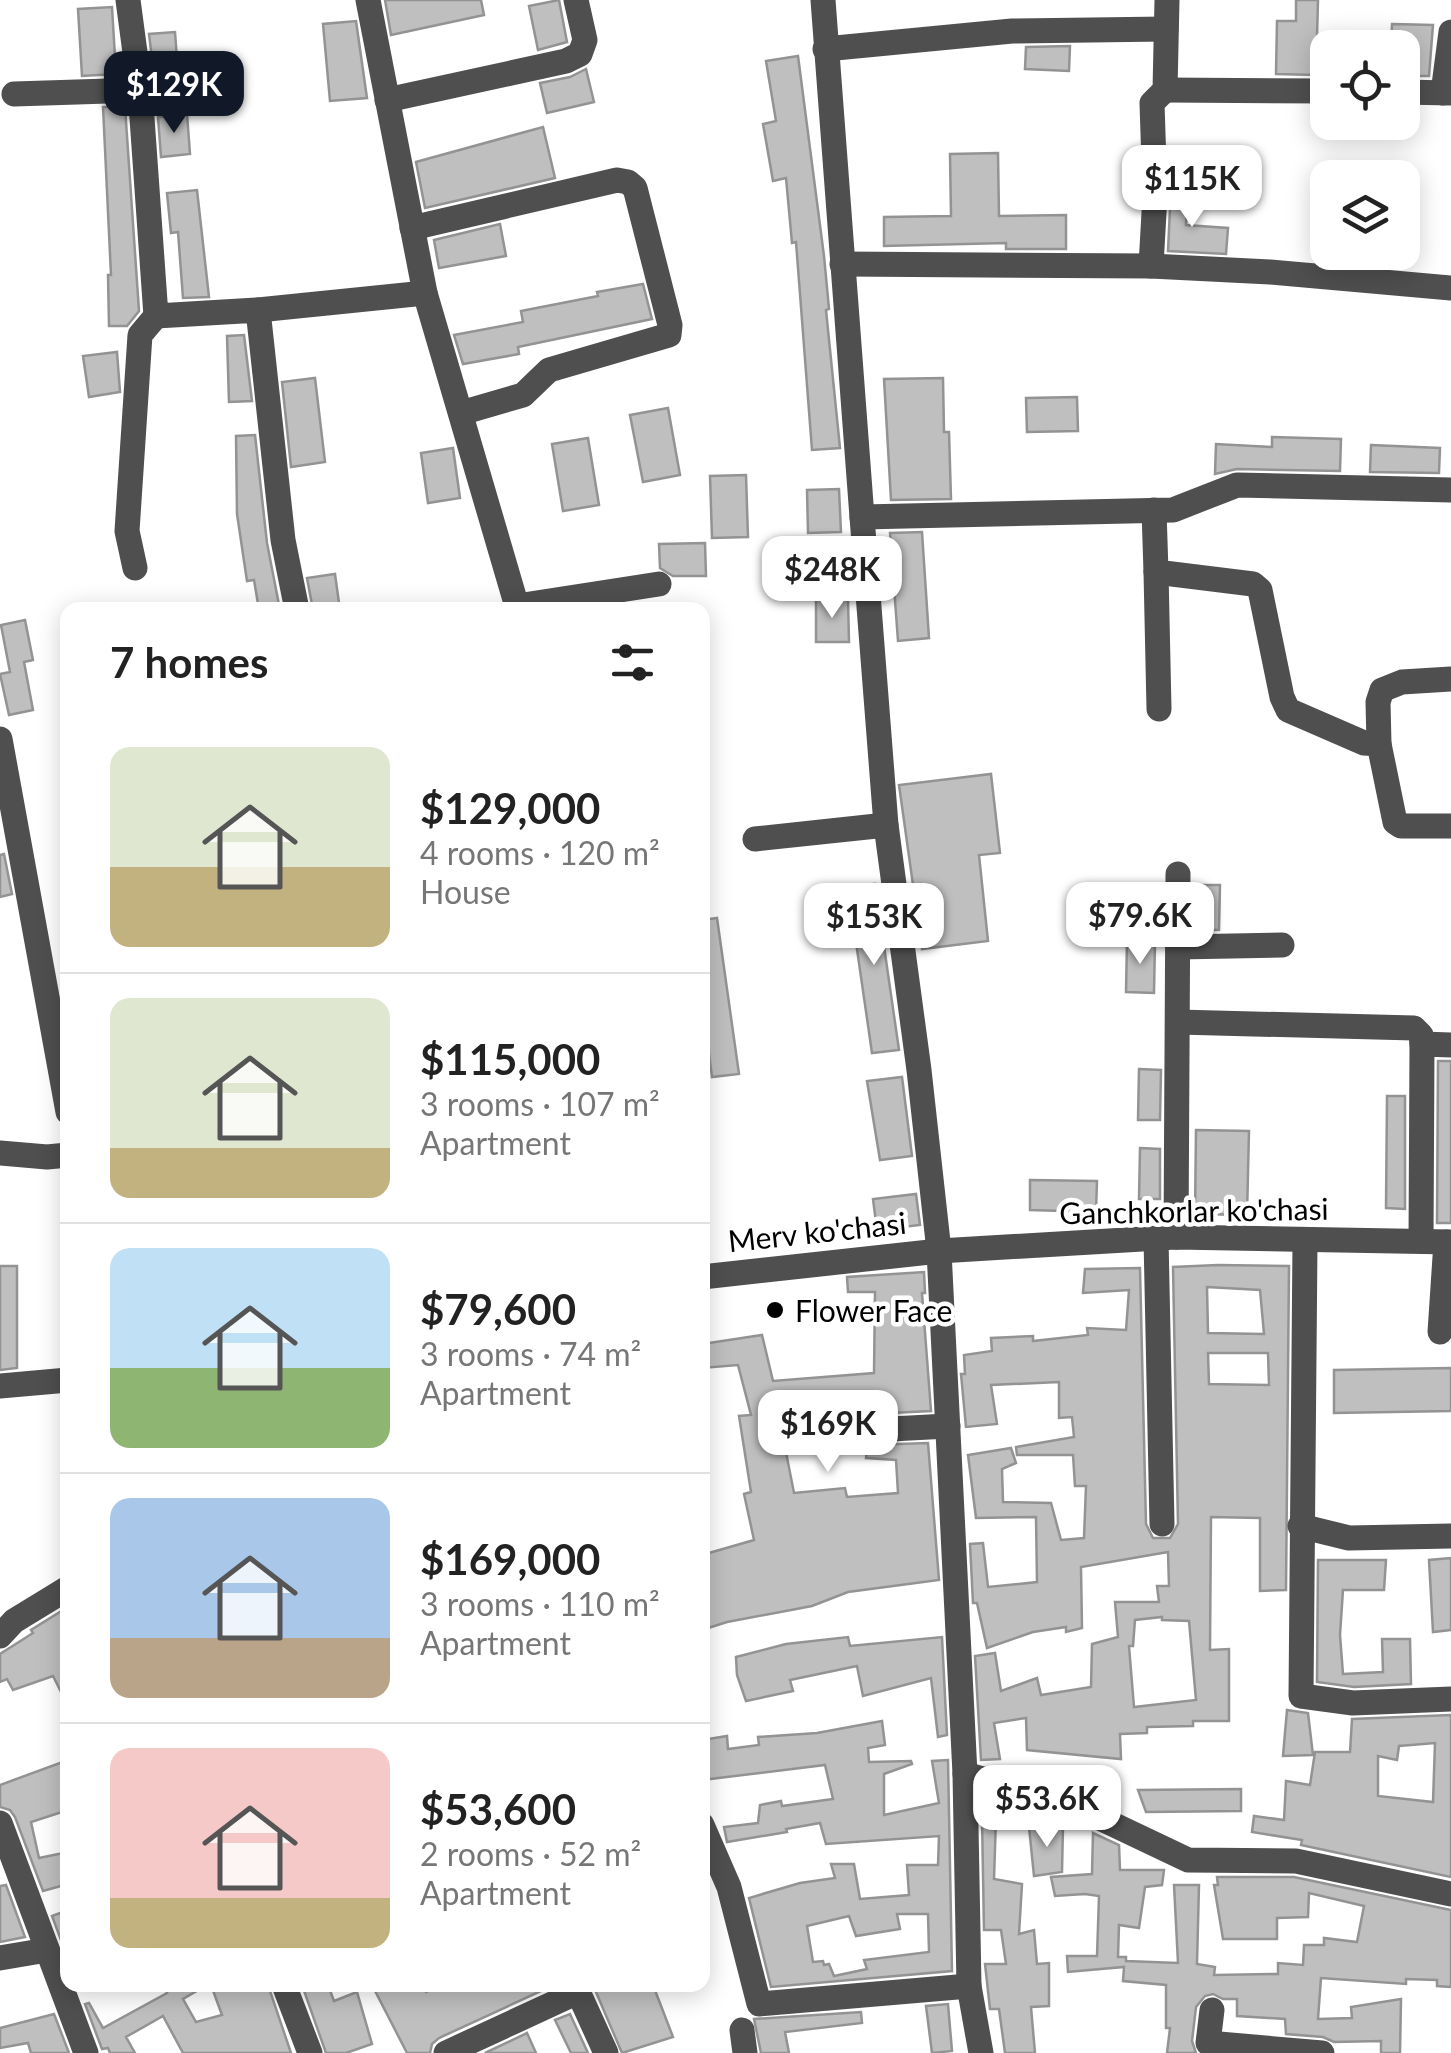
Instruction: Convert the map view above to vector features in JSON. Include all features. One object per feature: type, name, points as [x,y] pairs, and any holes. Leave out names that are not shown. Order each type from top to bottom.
[{"type":"street","points":[[128,0],[140,90],[156,316],[140,335],[128,531],[136,568]]},
{"type":"street","points":[[368,0],[425,293],[516,602]]},
{"type":"street","points":[[387,100],[566,61],[580,54],[585,40],[576,0]]},
{"type":"street","points":[[823,0],[886,825],[920,1070],[939,1250],[964,1774],[968,1986],[981,2053]]},
{"type":"street","points":[[1151,266],[1155,195],[1152,104],[1166,90],[1167,0]]},
{"type":"street","points":[[826,49],[1012,31],[1166,29]]},
{"type":"street","points":[[1420,92],[1447,93],[1451,32]]},
{"type":"street","points":[[14,94],[140,90]]},
{"type":"street","points":[[1166,90],[1310,91]]},
{"type":"street","points":[[412,228],[617,180],[635,188],[640,206],[670,325],[669,335],[549,370],[523,395],[461,413]]},
{"type":"street","points":[[842,264],[1151,266],[1451,288]]},
{"type":"street","points":[[156,316],[425,293]]},
{"type":"street","points":[[258,310],[283,540],[295,602]]},
{"type":"street","points":[[862,517],[1173,510],[1237,485],[1451,490]]},
{"type":"street","points":[[1154,510],[1159,709]]},
{"type":"street","points":[[1156,572],[1253,584],[1260,590],[1288,710],[1364,743],[1380,744]]},
{"type":"street","points":[[553,602],[659,584]]},
{"type":"street","points":[[1451,679],[1402,682],[1382,690],[1378,702],[1380,744],[1395,822],[1402,826],[1451,826]]},
{"type":"street","points":[[0,739],[60,1068]]},
{"type":"street","points":[[756,839],[886,825]]},
{"type":"street","points":[[1162,1524],[1166,1238],[1178,1022],[1178,874]]},
{"type":"street","points":[[1178,947],[1282,945]]},
{"type":"street","points":[[1178,1022],[1404,1027],[1414,1028],[1422,1036],[1440,1242],[1440,1332]]},
{"type":"street","points":[[1422,1044],[1451,1044]]},
{"type":"street","points":[[0,1153],[60,1156]]},
{"type":"street","name":"Ganchkorlar ko'chasi","points":[[939,1250],[1166,1238],[1440,1242]]},
{"type":"street","points":[[1305,1242],[1301,1696],[1353,1703],[1451,1699]]},
{"type":"street","name":"Merv ko'chasi","points":[[710,1276],[939,1250]]},
{"type":"street","points":[[0,1386],[60,1381]]},
{"type":"street","points":[[872,1430],[948,1426]]},
{"type":"street","points":[[1300,1526],[1348,1538],[1451,1536]]},
{"type":"street","points":[[0,1636],[14,1622],[60,1593]]},
{"type":"street","points":[[964,1774],[1066,1802],[1188,1860],[1296,1861],[1451,1894]]},
{"type":"street","points":[[0,1823],[60,1984]]},
{"type":"street","points":[[710,1843],[730,1887],[759,2004],[968,1986]]},
{"type":"street","points":[[0,1958],[47,1950]]},
{"type":"street","points":[[63,1992],[86,2053]]},
{"type":"street","points":[[287,1992],[310,2053]]},
{"type":"street","points":[[446,2053],[570,1992]]},
{"type":"street","points":[[577,1992],[606,2053]]},
{"type":"street","points":[[1212,2010],[1208,2048],[1322,2053]]},
{"type":"building","points":[[385,0],[481,0],[484,15],[391,35]]},
{"type":"building","points":[[559,0],[567,42],[538,50],[529,6]]},
{"type":"building","points":[[1296,0],[1318,0],[1317,30],[1310,30],[1310,75],[1276,74],[1277,21],[1296,21]]},
{"type":"building","points":[[112,7],[116,74],[82,76],[78,9]]},
{"type":"building","points":[[356,21],[367,98],[330,101],[323,24]]},
{"type":"building","points":[[1392,24],[1433,25],[1429,76],[1420,76],[1420,30],[1392,30]]},
{"type":"building","points":[[175,32],[178,72],[154,75],[149,34]]},
{"type":"building","points":[[1070,46],[1069,71],[1025,69],[1026,47]]},
{"type":"building","points":[[798,56],[824,256],[840,448],[812,450],[796,242],[792,243],[786,178],[773,181],[763,124],[776,121],[766,61]]},
{"type":"building","points":[[586,69],[594,102],[547,113],[540,83]]},
{"type":"building","points":[[103,107],[125,107],[139,311],[127,326],[109,326],[111,275]]},
{"type":"building","points":[[187,114],[190,154],[161,157],[158,117]]},
{"type":"building","points":[[543,127],[555,178],[425,208],[416,162]]},
{"type":"building","points":[[998,153],[999,216],[1066,215],[1066,249],[1006,249],[1006,243],[884,246],[884,217],[951,216],[950,154]]},
{"type":"building","points":[[1171,187],[1188,188],[1186,225],[1228,228],[1226,254],[1168,251]]},
{"type":"building","points":[[197,190],[209,297],[183,298],[178,232],[171,233],[167,193]]},
{"type":"building","points":[[500,224],[506,256],[439,268],[434,240]]},
{"type":"building","points":[[643,284],[652,319],[518,347],[519,354],[463,364],[454,335],[523,322],[521,311]]},
{"type":"building","points":[[244,335],[252,401],[229,402],[227,336]]},
{"type":"building","points":[[117,352],[120,392],[89,397],[83,356]]},
{"type":"building","points":[[315,378],[325,462],[291,467],[282,382]]},
{"type":"building","points":[[943,378],[951,499],[891,500],[884,379]]},
{"type":"building","points":[[1077,397],[1078,431],[1027,432],[1026,398]]},
{"type":"building","points":[[668,408],[680,475],[643,482],[630,415]]},
{"type":"building","points":[[255,435],[267,543],[278,602],[258,602],[254,580],[247,581],[237,514],[236,436]]},
{"type":"building","points":[[1272,437],[1341,439],[1340,471],[1237,469],[1215,474],[1216,444],[1272,447]]},
{"type":"building","points":[[588,438],[599,505],[563,511],[552,444]]},
{"type":"building","points":[[1371,445],[1440,448],[1439,473],[1370,472]]},
{"type":"building","points":[[453,448],[460,498],[428,503],[421,453]]},
{"type":"building","points":[[746,475],[748,537],[712,538],[710,476]]},
{"type":"building","points":[[839,489],[841,532],[808,533],[807,490]]},
{"type":"building","points":[[922,532],[929,638],[898,641],[890,533]]},
{"type":"building","points":[[705,543],[706,576],[673,576],[660,568],[659,544]]},
{"type":"building","points":[[335,574],[339,602],[312,602],[307,578]]},
{"type":"building","points":[[848,599],[849,642],[816,642],[816,600]]},
{"type":"building","points":[[25,620],[33,660],[24,662],[33,710],[9,715],[0,674],[10,672],[1,625]]},
{"type":"building","points":[[991,774],[1000,853],[979,855],[988,941],[922,949],[899,785]]},
{"type":"building","points":[[4,854],[12,894],[0,897],[0,855]]},
{"type":"building","points":[[875,884],[899,1050],[872,1053],[848,887]]},
{"type":"building","points":[[1194,885],[1220,885],[1219,930],[1194,930]]},
{"type":"building","points":[[717,918],[739,1074],[712,1077],[710,1061],[710,919]]},
{"type":"building","points":[[1127,941],[1155,942],[1154,993],[1126,992]]},
{"type":"building","points":[[1438,1061],[1451,1061],[1451,1223],[1437,1223]]},
{"type":"building","points":[[1139,1069],[1161,1070],[1160,1120],[1138,1120]]},
{"type":"building","points":[[902,1077],[912,1156],[880,1160],[867,1081]]},
{"type":"building","points":[[1387,1096],[1405,1096],[1405,1209],[1386,1208]]},
{"type":"building","points":[[1196,1130],[1249,1131],[1247,1215],[1195,1214]]},
{"type":"building","points":[[1140,1148],[1160,1149],[1160,1199],[1139,1199]]},
{"type":"building","points":[[1030,1180],[1097,1181],[1096,1212],[1030,1210]]},
{"type":"building","points":[[916,1194],[920,1225],[877,1230],[873,1199]]},
{"type":"building","points":[[0,1266],[17,1266],[17,1368],[0,1370]]},
{"type":"building","points":[[1289,1266],[1286,1590],[1260,1591],[1260,1518],[1211,1517],[1210,1650],[1229,1649],[1229,1721],[1193,1721],[1193,1726],[1147,1727],[1147,1733],[1120,1734],[1121,1759],[1027,1750],[1026,1718],[994,1723],[1000,1759],[981,1760],[975,1656],[995,1653],[1001,1691],[1037,1678],[1041,1695],[1091,1687],[1092,1644],[1118,1637],[1115,1602],[1159,1602],[1157,1586],[1169,1586],[1168,1552],[1081,1567],[1082,1628],[1033,1632],[987,1648],[977,1603],[973,1603],[970,1544],[983,1543],[988,1587],[1037,1582],[1036,1517],[976,1518],[968,1455],[1011,1448],[1016,1463],[1002,1469],[1003,1502],[1051,1503],[1061,1540],[1084,1538],[1086,1486],[1075,1486],[1073,1455],[1017,1455],[1016,1447],[1074,1437],[1072,1417],[1059,1418],[1059,1382],[991,1385],[997,1424],[966,1427],[961,1374],[965,1374],[964,1355],[992,1351],[991,1338],[1033,1336],[1033,1341],[1088,1335],[1087,1328],[1126,1330],[1129,1290],[1083,1293],[1085,1269],[1140,1268],[1146,1524],[1153,1538],[1170,1538],[1178,1524],[1173,1267]],"holes":[[[1207,1287],[1260,1290],[1264,1334],[1208,1333]],[[1208,1353],[1268,1353],[1269,1385],[1209,1384]],[[1162,1617],[1189,1621],[1196,1700],[1134,1707],[1129,1646],[1133,1646],[1135,1620]]]},
{"type":"building","points":[[924,1272],[922,1293],[931,1411],[870,1414],[862,1417],[856,1429],[843,1432],[839,1404],[811,1407],[809,1436],[783,1437],[794,1493],[845,1488],[847,1497],[898,1493],[896,1460],[866,1458],[868,1445],[928,1443],[939,1580],[848,1592],[812,1606],[710,1627],[710,1553],[754,1540],[744,1494],[751,1492],[739,1416],[751,1415],[738,1365],[710,1367],[710,1343],[762,1335],[773,1381],[874,1373],[875,1292],[848,1292],[847,1277]]},
{"type":"building","points":[[1451,1368],[1451,1411],[1334,1413],[1334,1370]]},
{"type":"building","points":[[1451,1558],[1451,1630],[1433,1632],[1429,1560]]},
{"type":"building","points":[[1318,1560],[1386,1560],[1384,1590],[1343,1590],[1343,1674],[1383,1672],[1382,1639],[1410,1639],[1411,1684],[1354,1687],[1317,1682]]},
{"type":"building","points":[[60,1612],[60,1690],[53,1676],[13,1690],[7,1679],[0,1682],[0,1654],[33,1633],[31,1630]]},
{"type":"building","points":[[848,1637],[850,1646],[942,1637],[947,1735],[938,1737],[931,1678],[863,1696],[857,1666],[790,1680],[793,1691],[746,1701],[737,1675],[736,1657],[786,1644]]},
{"type":"building","points":[[1287,1710],[1308,1713],[1313,1755],[1283,1756]]},
{"type":"building","points":[[1451,1715],[1451,1877],[1301,1845],[1302,1840],[1252,1832],[1254,1816],[1284,1820],[1286,1781],[1310,1785],[1315,1752],[1350,1752],[1352,1719]],"holes":[[[1435,1743],[1433,1802],[1378,1796],[1378,1756],[1397,1760],[1399,1746]]]},
{"type":"building","points":[[882,1721],[885,1745],[868,1748],[869,1762],[912,1764],[884,1774],[884,1815],[939,1803],[932,1761],[948,1760],[952,1971],[771,1987],[749,1898],[800,1883],[835,1878],[831,1864],[854,1864],[860,1899],[909,1895],[907,1865],[938,1865],[939,1836],[826,1844],[820,1823],[727,1842],[724,1827],[758,1823],[760,1805],[833,1799],[825,1765],[710,1779],[710,1739],[727,1736],[728,1749],[759,1745],[758,1737],[817,1733]],"holes":[[[897,1914],[928,1914],[929,1952],[864,1960],[867,1969],[834,1976],[829,1964],[813,1962],[807,1926],[849,1916],[856,1936],[900,1929]]]},
{"type":"building","points":[[60,1763],[60,1813],[31,1822],[39,1858],[60,1854],[60,1886],[43,1891],[15,1817],[10,1810],[0,1807],[0,1785]]},
{"type":"building","points":[[1241,1789],[1241,1811],[1146,1812],[1138,1790]]},
{"type":"building","points":[[982,1818],[996,1818],[994,1879],[1022,1884],[1019,1934],[1034,1930],[1037,1964],[1049,1963],[1049,2006],[1031,2007],[1035,2053],[1005,2053],[999,2009],[990,2009],[985,1964],[1006,1964],[1001,1930],[984,1930]]},
{"type":"building","points":[[1063,1826],[1062,1872],[1034,1876],[1029,1827]]},
{"type":"building","points":[[1093,1833],[1119,1845],[1120,1870],[1164,1870],[1162,1885],[1145,1887],[1139,1928],[1119,1925],[1118,1957],[1126,1957],[1126,1961],[1178,1963],[1174,1885],[1199,1885],[1197,1964],[1215,1967],[1214,1975],[1278,1974],[1278,1963],[1303,1965],[1304,1945],[1324,1945],[1324,1938],[1357,1942],[1364,1906],[1309,1893],[1308,1917],[1277,1918],[1277,1939],[1223,1939],[1214,1885],[1218,1885],[1217,1877],[1294,1877],[1451,1910],[1451,1987],[1437,1986],[1437,1980],[1406,1979],[1406,1984],[1321,1978],[1318,2019],[1352,2018],[1351,2007],[1401,1999],[1400,2053],[1381,2053],[1381,2041],[1334,2042],[1323,2037],[1286,2034],[1285,2019],[1237,2016],[1237,1999],[1213,1994],[1205,1996],[1196,2007],[1192,2041],[1196,2053],[1167,2053],[1170,2028],[1166,2028],[1166,1985],[1123,1981],[1124,1967],[1068,1972],[1067,1956],[1097,1956],[1099,1896],[1055,1896],[1051,1877],[1092,1874]]},
{"type":"building","points":[[6,1885],[25,1937],[0,1942],[0,1886]]},
{"type":"building","points":[[60,1913],[60,1937],[52,1916]]},
{"type":"building","points":[[195,1992],[183,1999],[196,2022],[222,2015],[214,1992],[270,1992],[291,2053],[183,2053],[163,2016],[126,2037],[135,2053],[110,2053],[108,2048],[102,2049],[85,2004],[89,2003],[103,2028],[167,1993]]},
{"type":"building","points":[[304,1992],[331,1992],[334,2001],[357,1992],[372,2044],[346,2053],[326,2053]]},
{"type":"building","points":[[376,1992],[539,1992],[439,2038],[430,2053],[407,2053]]},
{"type":"building","points":[[596,1992],[656,1992],[673,2037],[622,2053]]},
{"type":"building","points":[[948,2004],[952,2051],[932,2053],[926,2006]]},
{"type":"building","points":[[861,2012],[862,2023],[785,2032],[789,2053],[761,2053],[754,2019]]},
{"type":"building","points":[[54,2014],[69,2053],[31,2053],[28,2043],[0,2048],[0,2028]]},
{"type":"building","points":[[570,2014],[588,2053],[571,2053],[555,2020]]},
{"type":"building","points":[[527,2033],[536,2053],[485,2053]]},
{"type":"place","name":"Flower Face","points":[[775,1310]]}]
